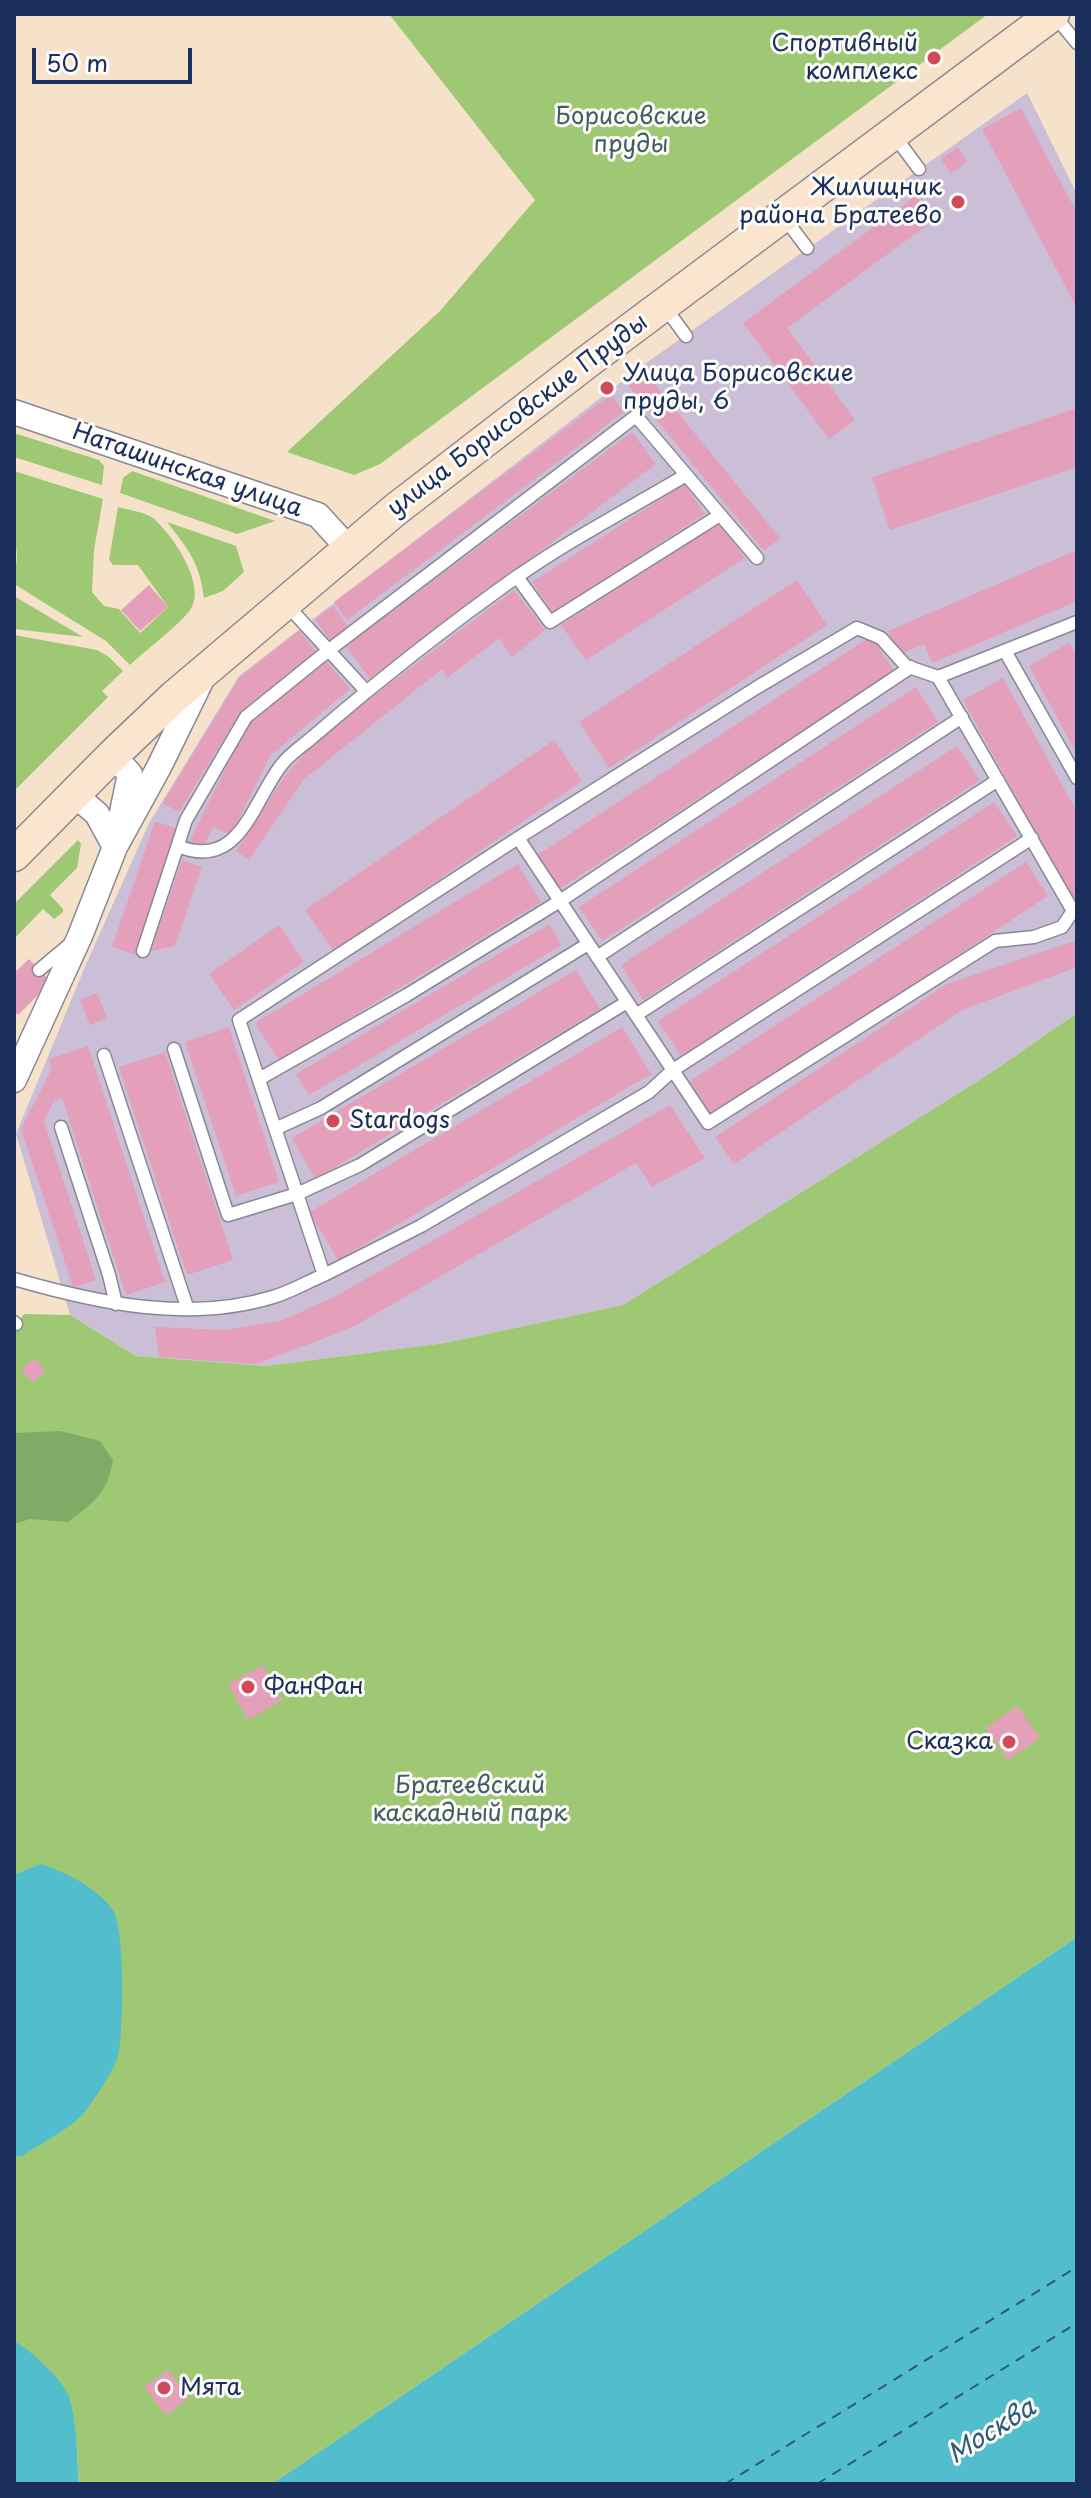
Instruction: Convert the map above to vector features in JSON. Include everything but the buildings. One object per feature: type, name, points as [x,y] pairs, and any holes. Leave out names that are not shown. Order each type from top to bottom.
[{"type":"main road","name":"улица Борисовские Пруды","points":[[14,855],[113,755],[208,667],[348,548],[663,305],[1053,14]]},
{"type":"street","name":"Наташинская улица","points":[[14,412],[318,515],[348,548]]},
{"type":"street","points":[[14,1080],[80,936],[115,847],[208,667]]},
{"type":"street","points":[[113,755],[130,774],[115,847]]},
{"type":"street","points":[[74,794],[97,814],[115,847]]},
{"type":"lane","points":[[1053,14],[1077,43]]},
{"type":"lane","points":[[893,134],[919,169]]},
{"type":"lane","points":[[783,216],[807,248]]},
{"type":"lane","points":[[663,305],[686,336]]},
{"type":"lane","points":[[143,951],[186,820],[246,717],[636,416],[757,558]]},
{"type":"lane","points":[[178,846],[191,852],[207,853],[226,845],[246,826],[283,763],[366,691],[517,577],[686,475]]},
{"type":"lane","points":[[517,577],[550,622],[720,515]]},
{"type":"lane","points":[[283,602],[366,691]]},
{"type":"lane","points":[[938,677],[1074,624],[1077,638]]},
{"type":"lane","points":[[324,1275],[239,1020],[518,838],[857,628],[881,638],[906,666],[938,677],[1073,911],[1062,927],[1034,937],[995,941],[708,1123],[518,838]]},
{"type":"lane","points":[[1005,651],[1077,778]]},
{"type":"lane","points":[[259,1079],[407,995],[560,901],[911,667]]},
{"type":"lane","points":[[597,957],[962,717]]},
{"type":"lane","points":[[636,1015],[998,780]]},
{"type":"lane","points":[[14,1279],[116,1304],[154,1308],[225,1306],[274,1297],[324,1275],[434,1218],[649,1092],[673,1070],[1032,838]]},
{"type":"lane","points":[[39,970],[80,936]]},
{"type":"lane","points":[[275,1129],[321,1108],[588,944]]},
{"type":"lane","points":[[174,1049],[228,1215],[297,1194],[360,1165],[627,1002]]},
{"type":"lane","points":[[104,1055],[187,1307]]},
{"type":"lane","points":[[61,1127],[116,1304]]},
{"type":"shaded area","points":[[1027,93],[1077,194],[1077,1013],[992,1072],[623,1305],[445,1343],[265,1366],[136,1356],[70,1315],[16,1134],[149,823],[239,676],[642,366]]},
{"type":"green space","name":"Борисовские пруды","points":[[389,14],[988,14],[380,464],[354,475],[287,452],[440,311],[535,200]]},
{"type":"green space","points":[[14,433],[99,460],[104,466],[102,485],[14,457]]},
{"type":"green space","points":[[14,471],[103,499],[94,550],[92,592],[104,606],[119,609],[140,633],[168,607],[138,565],[113,565],[109,560],[118,507],[153,518],[178,548],[194,588],[190,610],[130,665],[106,641],[14,584],[17,557]]},
{"type":"green space","points":[[132,471],[275,521],[237,534],[120,493],[123,478]]},
{"type":"green space","points":[[167,522],[236,546],[244,572],[223,591],[204,598],[192,557]]},
{"type":"green space","points":[[14,596],[83,637],[14,629]]},
{"type":"green space","points":[[14,635],[97,650],[123,671],[102,691],[108,697],[14,791]]},
{"type":"green space","points":[[78,840],[81,844],[77,868],[50,895],[63,912],[54,919],[43,909],[14,939],[14,904]]},
{"type":"green space","name":"Братеевский каскадный парк","points":[[1077,1013],[1077,1937],[272,2484],[79,2484],[76,2439],[23,2347],[14,2340],[14,1327],[24,1314],[70,1315],[136,1356],[265,1366],[445,1343],[623,1305],[992,1072]]},
{"type":"green space","points":[[60,1431],[100,1441],[113,1460],[107,1481],[92,1503],[68,1522],[30,1519],[14,1524],[14,1433]]},
{"type":"water","points":[[41,1864],[80,1882],[98,1894],[113,1910],[120,1937],[120,2044],[113,2069],[83,2114],[22,2156],[14,2156],[14,1875]]},
{"type":"water","name":"Москва","points":[[1077,1937],[1077,2484],[272,2484]]},
{"type":"water","points":[[14,2340],[52,2372],[68,2395],[75,2426],[79,2484],[14,2484]]},
{"type":"ferry route","points":[[725,2484],[1077,2267]]},
{"type":"ferry route","points":[[817,2484],[1077,2323]]},
{"type":"place","name":"Спортивный комплекс","points":[[934,58]]},
{"type":"place","name":"Жилищник района Братеево","points":[[958,202]]},
{"type":"place","name":"Улица Борисовские пруды, 6","points":[[607,388]]},
{"type":"place","name":"Stardogs","points":[[333,1121]]},
{"type":"place","name":"ФанФан","points":[[248,1687]]},
{"type":"place","name":"Сказка","points":[[1009,1742]]},
{"type":"place","name":"Мята","points":[[164,2388]]}]
